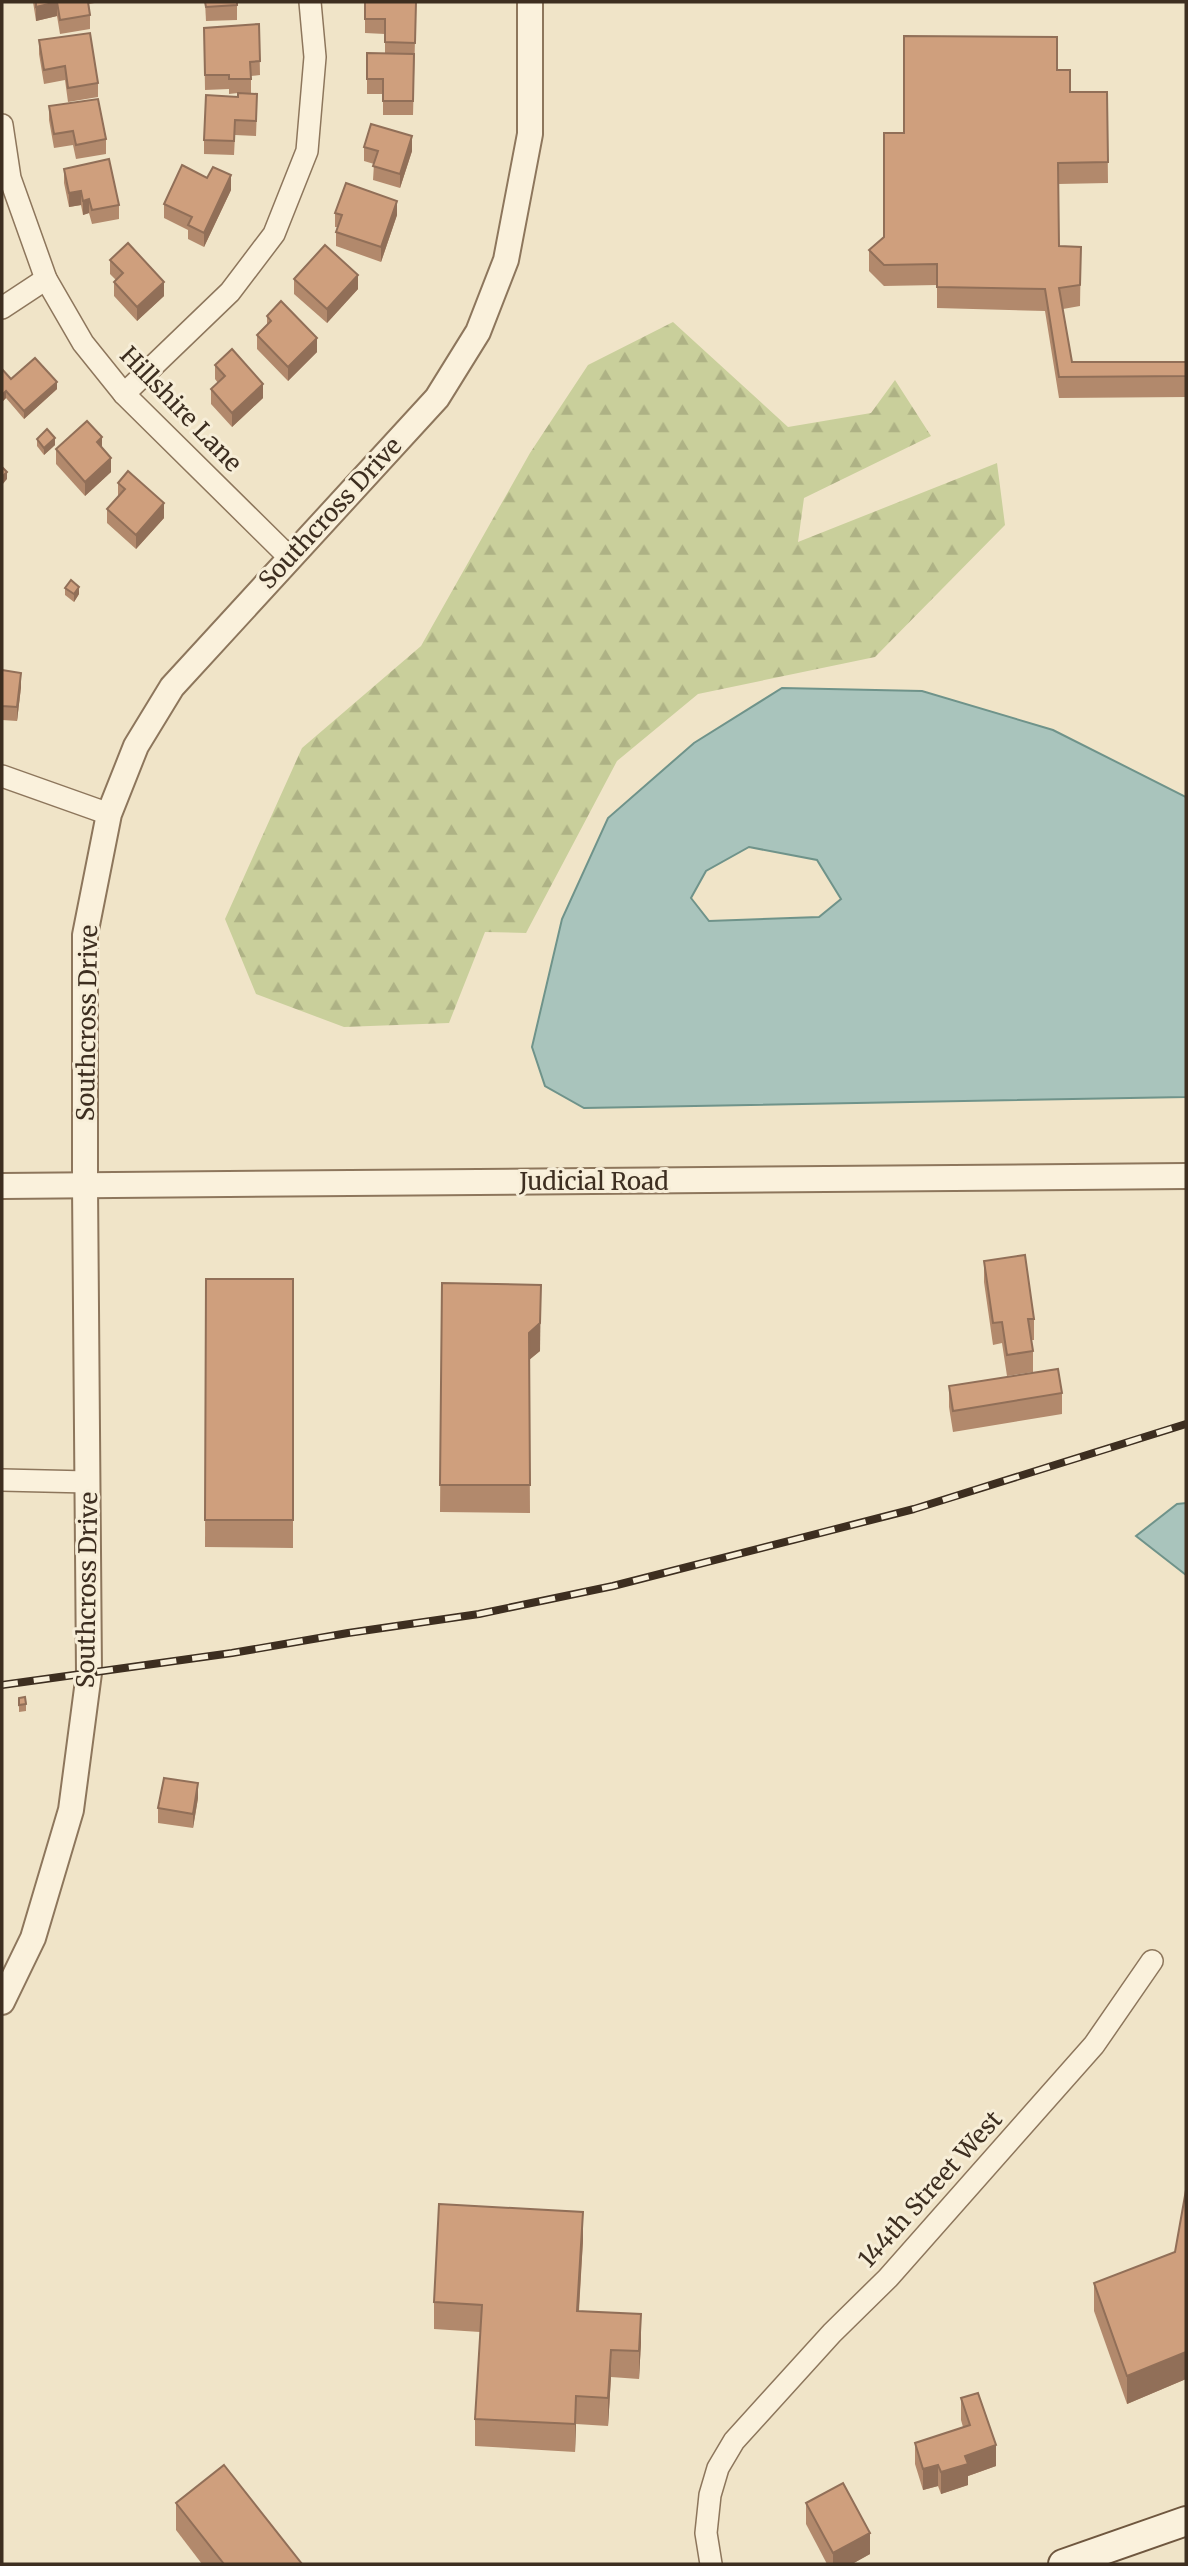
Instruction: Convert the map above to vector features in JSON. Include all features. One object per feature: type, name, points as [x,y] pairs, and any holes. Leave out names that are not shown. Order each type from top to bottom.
[{"type":"main road","points":[[1063,2564],[1186,2521]]},
{"type":"street","points":[[124,394],[230,292],[274,234],[307,151],[315,57],[310,2]]},
{"type":"street","name":"Southcross Drive","points":[[2,2002],[33,1938],[71,1811],[89,1673],[85,935],[109,814],[136,746],[172,687],[289,556],[437,398],[478,332],[506,260],[530,134],[530,2]]},
{"type":"street","name":"Hillshire Lane","points":[[2,125],[10,178],[46,279],[83,342],[124,394],[289,556]]},
{"type":"street","points":[[2,308],[46,279]]},
{"type":"street","points":[[2,776],[109,814]]},
{"type":"street","name":"Judicial Road","points":[[2,1186],[1186,1176]]},
{"type":"street","points":[[2,1480],[88,1482]]},
{"type":"street","name":"144th Street West","points":[[712,2564],[706,2533],[710,2494],[718,2468],[734,2441],[832,2333],[888,2278],[1094,2045],[1152,1961]]},
{"type":"green space","points":[[673,322],[788,427],[871,413],[895,380],[931,436],[804,498],[798,542],[997,463],[1005,525],[875,657],[698,694],[617,761],[526,933],[485,932],[449,1023],[344,1027],[256,994],[225,919],[302,748],[421,646],[530,453],[588,365]]},
{"type":"water","points":[[782,688],[922,691],[1053,730],[1186,797],[1186,1097],[584,1108],[545,1086],[532,1047],[562,919],[608,818],[694,743]],"holes":[[[749,847],[817,860],[841,899],[819,917],[709,921],[691,898],[706,871]]]},
{"type":"water","points":[[1186,1503],[1186,1575],[1136,1536],[1177,1504]]},
{"type":"building","points":[[36,2],[57,2],[36,7]]},
{"type":"building","points":[[57,2],[88,2],[90,15],[60,20]]},
{"type":"building","points":[[205,2],[237,2],[237,5],[206,7]]},
{"type":"building","points":[[365,2],[416,2],[415,43],[385,42],[385,19],[365,19]]},
{"type":"building","points":[[259,24],[260,61],[250,62],[251,79],[205,75],[204,28]]},
{"type":"building","points":[[90,33],[98,83],[68,88],[65,66],[44,70],[39,40]]},
{"type":"building","points":[[904,36],[1057,37],[1057,70],[1070,70],[1070,92],[1107,92],[1108,162],[1058,163],[1059,246],[1081,247],[1080,285],[1059,288],[1072,362],[1186,362],[1186,376],[1059,377],[1045,289],[937,287],[937,264],[884,265],[869,250],[884,237],[884,133],[904,133]]},
{"type":"building","points":[[367,53],[414,54],[413,101],[383,101],[383,79],[367,79]]},
{"type":"building","points":[[238,93],[257,94],[256,121],[235,120],[234,141],[204,140],[206,95],[238,97]]},
{"type":"building","points":[[98,99],[106,139],[76,145],[73,131],[54,134],[49,106]]},
{"type":"building","points":[[371,124],[412,136],[400,174],[373,166],[378,151],[364,147]]},
{"type":"building","points":[[109,159],[119,205],[92,210],[89,199],[83,201],[81,191],[69,193],[64,169]]},
{"type":"building","points":[[182,165],[207,178],[213,167],[231,175],[204,233],[188,225],[192,217],[164,204]]},
{"type":"building","points":[[346,183],[397,201],[381,247],[336,232],[342,215],[335,213]]},
{"type":"building","points":[[128,243],[164,282],[137,307],[114,282],[123,273],[110,260]]},
{"type":"building","points":[[325,245],[358,275],[327,309],[294,279]]},
{"type":"building","points":[[281,301],[317,338],[288,367],[257,335],[271,321],[267,316]]},
{"type":"building","points":[[232,349],[263,384],[232,413],[211,389],[225,376],[215,365]]},
{"type":"building","points":[[35,358],[57,382],[24,411],[6,391],[2,395],[2,369],[11,379]]},
{"type":"building","points":[[87,421],[102,437],[97,442],[111,458],[85,482],[56,449]]},
{"type":"building","points":[[47,429],[55,438],[44,448],[37,439]]},
{"type":"building","points":[[128,471],[164,503],[136,535],[107,509],[125,489],[118,483]]},
{"type":"building","points":[[71,580],[79,587],[74,594],[65,588]]},
{"type":"building","points":[[2,670],[21,673],[17,707],[2,706]]},
{"type":"building","points":[[1025,1255],[1034,1319],[1028,1319],[1033,1351],[1007,1355],[1002,1322],[993,1323],[984,1261]]},
{"type":"building","points":[[206,1279],[293,1279],[293,1520],[205,1520]]},
{"type":"building","points":[[442,1283],[541,1285],[540,1323],[529,1333],[530,1485],[440,1485]]},
{"type":"building","points":[[1058,1369],[1062,1393],[953,1411],[949,1386]]},
{"type":"building","points":[[25,1697],[26,1704],[19,1705],[19,1698]]},
{"type":"building","points":[[164,1778],[198,1783],[193,1814],[158,1808]]},
{"type":"building","points":[[1186,2190],[1186,2352],[1127,2376],[1094,2283],[1175,2252]]},
{"type":"building","points":[[439,2204],[583,2212],[577,2311],[641,2314],[639,2351],[611,2350],[608,2398],[576,2396],[575,2424],[475,2419],[482,2305],[434,2302]]},
{"type":"building","points":[[978,2393],[996,2445],[965,2456],[968,2464],[941,2472],[938,2465],[923,2469],[915,2443],[970,2425],[961,2398]]},
{"type":"building","points":[[224,2465],[302,2564],[224,2564],[176,2503]]},
{"type":"building","points":[[843,2483],[870,2533],[833,2553],[806,2503]]},
{"type":"railway","points":[[2,1685],[232,1653],[479,1614],[613,1586],[914,1509],[1186,1424]]}]
